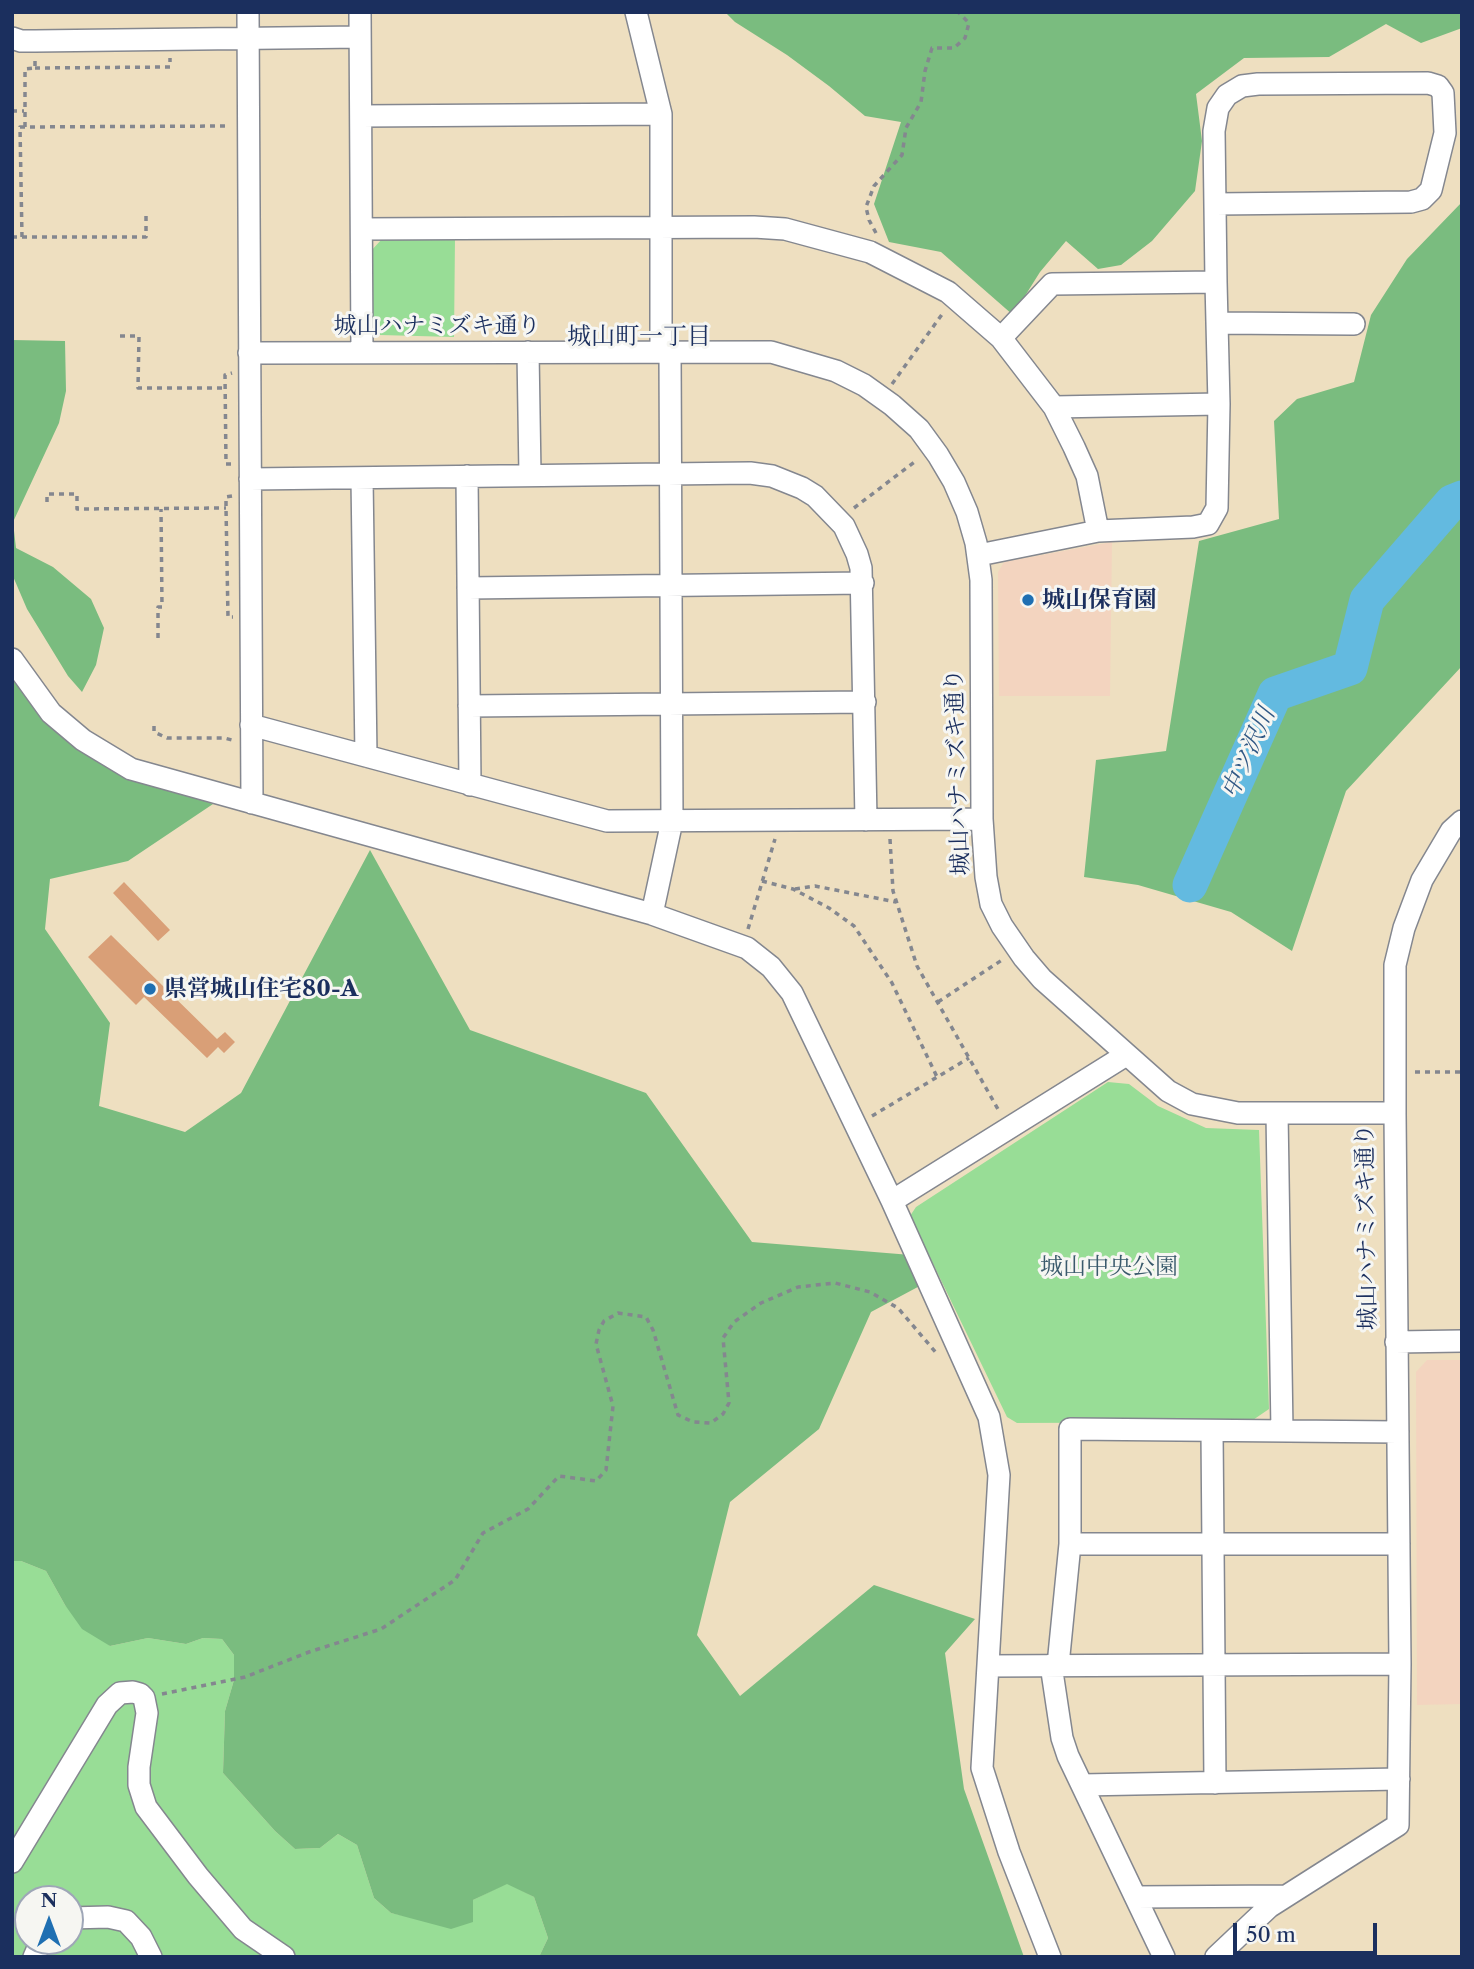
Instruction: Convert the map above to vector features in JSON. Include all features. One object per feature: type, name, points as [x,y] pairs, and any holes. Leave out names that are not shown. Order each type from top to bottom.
[{"type":"street","points":[[248,12],[249,353],[242,480],[246,735],[252,803]]},
{"type":"street","points":[[360,12],[362,352]]},
{"type":"street","points":[[636,12],[661,114],[661,228],[670,474],[672,821],[652,914]]},
{"type":"street","points":[[12,38],[35,41],[360,37]]},
{"type":"street","points":[[979,555],[1098,531],[1193,527],[1208,524],[1217,509],[1219,404],[1216,282],[1214,131],[1218,108],[1227,94],[1242,86],[1428,83],[1438,86],[1443,93],[1445,133],[1432,190],[1422,199],[1411,202],[1215,204]]},
{"type":"street","points":[[361,116],[661,114]]},
{"type":"street","points":[[363,229],[785,229],[839,242],[882,257],[954,298],[1001,338],[1054,407],[1087,476],[1098,531]]},
{"type":"street","points":[[1001,338],[1052,284],[1216,282]]},
{"type":"street","points":[[1217,323],[1354,324]]},
{"type":"street","points":[[528,352],[530,475]]},
{"type":"street","name":"城山ハナミズキ通り","points":[[249,353],[771,352],[836,371],[864,385],[919,429],[933,448],[963,502],[979,555],[982,819],[986,877],[991,904],[1018,949],[1042,979],[1126,1055],[1168,1091],[1192,1104],[1238,1113],[1395,1113],[1400,1664],[1398,1825],[1286,1896]]},
{"type":"street","points":[[1054,407],[1219,404]]},
{"type":"street","points":[[242,480],[750,472],[789,481],[815,496],[839,520],[857,554],[863,583],[866,820]]},
{"type":"street","points":[[467,476],[470,785]]},
{"type":"street","points":[[362,478],[366,756]]},
{"type":"street","points":[[468,588],[863,583]]},
{"type":"street","points":[[12,659],[51,713],[83,740],[131,769],[652,914],[743,946],[771,967],[792,993],[892,1201],[989,1417],[999,1475],[982,1768],[1009,1852],[1050,1957]]},
{"type":"street","points":[[469,706],[865,702]]},
{"type":"street","points":[[246,735],[366,756],[607,821],[982,819]]},
{"type":"street","points":[[1395,1113],[1395,965],[1422,880],[1451,831],[1462,821]]},
{"type":"street","points":[[892,1201],[1126,1055]]},
{"type":"street","points":[[1277,1113],[1282,1431]]},
{"type":"street","points":[[1396,1342],[1462,1341]]},
{"type":"street","points":[[1164,1957],[1062,1738],[1055,1665],[1070,1544],[1070,1429],[1398,1432]]},
{"type":"street","points":[[1212,1431],[1215,1783]]},
{"type":"street","points":[[1070,1544],[1399,1544]]},
{"type":"street","points":[[988,1667],[1400,1664]]},
{"type":"street","points":[[12,1862],[107,1705],[120,1693],[133,1692],[144,1698],[147,1713],[139,1767],[139,1785],[146,1807],[243,1929],[284,1957]]},
{"type":"street","points":[[1082,1785],[1399,1779]]},
{"type":"street","points":[[1136,1898],[1286,1896]]},
{"type":"street","points":[[1216,1957],[1269,1907],[1286,1896]]},
{"type":"street","points":[[84,1918],[108,1917],[126,1921],[137,1932],[151,1957]]},
{"type":"path","points":[[882,257],[882,244],[869,220],[866,207],[874,186],[902,155],[906,128],[921,102],[925,71],[932,48],[954,47],[965,38],[968,23],[958,12]]},
{"type":"path","points":[[35,41],[35,68]]},
{"type":"path","points":[[25,127],[25,69],[170,67],[170,50]]},
{"type":"path","points":[[12,111],[25,111]]},
{"type":"path","points":[[22,237],[20,127],[234,126]]},
{"type":"path","points":[[12,237],[146,237],[146,211]]},
{"type":"path","points":[[882,398],[954,298]]},
{"type":"path","points":[[120,336],[139,336],[138,388],[225,388]]},
{"type":"path","points":[[237,371],[225,375],[225,388],[226,464],[242,480],[226,497],[228,617],[239,617]]},
{"type":"path","points":[[839,520],[933,448]]},
{"type":"path","points":[[47,502],[47,494],[76,494],[77,509],[226,509]]},
{"type":"path","points":[[158,638],[158,607],[162,607],[161,509]]},
{"type":"path","points":[[154,726],[154,732],[167,738],[224,738],[246,735]]},
{"type":"path","points":[[743,946],[781,820]]},
{"type":"path","points":[[889,820],[893,891],[917,966],[1009,1128]]},
{"type":"path","points":[[762,881],[793,889],[829,908],[853,926],[892,983],[937,1077]]},
{"type":"path","points":[[793,889],[815,886],[896,902]]},
{"type":"path","points":[[938,1003],[1018,949]]},
{"type":"path","points":[[856,1126],[969,1058]]},
{"type":"path","points":[[1395,1072],[1462,1072]]},
{"type":"path","points":[[144,1698],[245,1677],[309,1652],[381,1629],[455,1580],[483,1533],[528,1509],[559,1476],[596,1481],[606,1471],[613,1406],[596,1344],[604,1321],[618,1313],[646,1317],[653,1330],[678,1415],[692,1422],[711,1423],[723,1414],[729,1403],[723,1338],[734,1322],[761,1303],[798,1287],[835,1283],[870,1292],[898,1308],[939,1356],[960,1354]]},
{"type":"shaded area","points":[[1112,542],[1110,696],[999,696],[998,572],[1004,562]]},
{"type":"shaded area","points":[[1427,1360],[1462,1360],[1462,1704],[1417,1705],[1416,1372]]},
{"type":"green space","points":[[725,12],[1462,12],[1462,28],[1421,43],[1386,24],[1329,57],[1244,58],[1196,94],[1202,141],[1195,191],[1152,241],[1121,265],[1098,269],[1066,241],[1040,272],[1013,315],[941,252],[889,242],[874,204],[901,122],[865,116],[829,86],[735,22]]},
{"type":"green space","points":[[1462,202],[1462,666],[1346,791],[1292,951],[1231,912],[1138,885],[1084,877],[1096,760],[1166,751],[1199,541],[1279,519],[1274,421],[1297,399],[1354,382],[1371,315],[1407,259]]},
{"type":"green space","points":[[455,238],[454,337],[380,335],[371,325],[370,252],[382,239]]},
{"type":"green space","points":[[12,340],[65,341],[66,391],[59,423],[13,522],[16,548],[53,567],[91,599],[104,628],[96,665],[82,692],[68,676],[27,609],[12,574]]},
{"type":"green space","points":[[12,656],[111,768],[213,804],[128,861],[50,879],[45,929],[110,1023],[99,1106],[185,1132],[241,1093],[370,850],[470,1030],[646,1093],[752,1242],[923,1256],[929,1281],[871,1312],[819,1429],[730,1502],[697,1635],[740,1696],[874,1585],[975,1619],[945,1653],[964,1789],[1024,1957],[539,1957],[548,1938],[534,1897],[507,1884],[473,1900],[473,1922],[451,1929],[391,1913],[374,1898],[357,1845],[338,1834],[320,1848],[295,1849],[275,1831],[223,1773],[225,1711],[234,1680],[234,1655],[222,1639],[203,1638],[186,1644],[148,1638],[110,1646],[82,1629],[46,1571],[21,1561],[12,1561]]},
{"type":"green space","name":"城山中央公園","points":[[1108,1082],[1129,1084],[1158,1106],[1206,1128],[1259,1130],[1269,1409],[1250,1422],[1017,1423],[1007,1417],[910,1216],[916,1207]]},
{"type":"green space","points":[[12,1561],[21,1561],[46,1571],[65,1605],[110,1646],[148,1638],[186,1644],[203,1638],[222,1639],[234,1655],[234,1680],[225,1711],[223,1773],[275,1831],[295,1849],[320,1848],[338,1834],[357,1845],[374,1898],[391,1913],[419,1919],[473,1900],[507,1883],[534,1897],[548,1938],[539,1957],[12,1957]]},
{"type":"building","points":[[124,882],[170,930],[158,941],[113,893]]},
{"type":"building","name":"県営城山住宅80-A","points":[[111,935],[217,1039],[225,1032],[235,1042],[224,1053],[218,1047],[207,1058],[144,997],[136,1005],[88,957]]},
{"type":"waterway","name":"中ツ沢川","points":[[1190,885],[1275,694],[1350,668],[1367,600],[1452,502],[1462,498]]},
{"type":"place","name":"城山保育園","points":[[1028,600]]},
{"type":"place","name":"県営城山住宅80-A","points":[[150,989]]},
{"type":"district","name":"城山町一丁目","points":[[639,337]]}]
